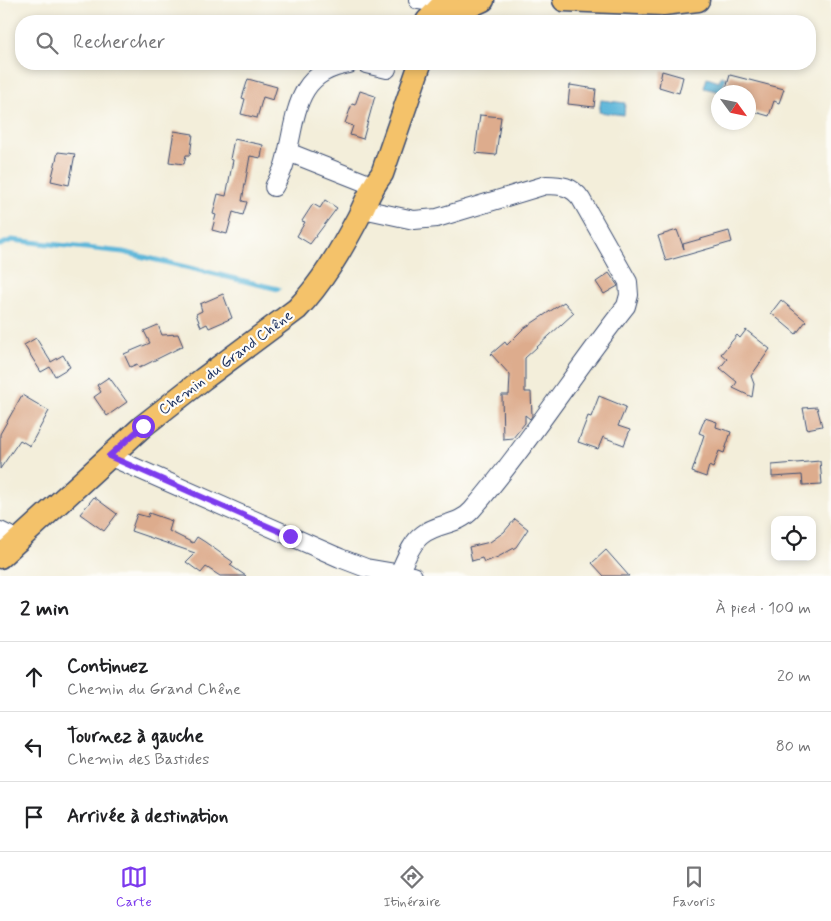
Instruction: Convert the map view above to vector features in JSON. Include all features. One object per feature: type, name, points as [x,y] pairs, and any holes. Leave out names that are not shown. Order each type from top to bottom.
[{"type":"main road","points":[[437,15],[449,8],[483,0]]},
{"type":"main road","points":[[564,0],[663,4],[698,0]]},
{"type":"main road","name":"Chemin du Grand Chêne","points":[[374,184],[374,177],[408,70]]},
{"type":"main road","name":"Chemin du Grand Chêne","points":[[0,557],[9,535],[203,379],[297,309],[320,282],[363,209],[374,184],[382,174],[418,70]]},
{"type":"street","points":[[411,0],[422,10],[424,15]]},
{"type":"street","points":[[418,0],[449,8]]},
{"type":"street","points":[[274,187],[288,152],[293,121],[310,83],[326,70]]},
{"type":"street","points":[[288,152],[374,184]]},
{"type":"street","points":[[109,456],[340,558],[366,568],[406,575],[421,535],[435,528],[456,523],[470,512],[524,447],[626,306],[629,295],[628,282],[581,199],[575,191],[562,185],[546,185],[437,218],[414,220],[363,209]]},
{"type":"water","points":[[721,76],[726,78],[724,85],[711,85],[711,90],[704,88],[707,78],[719,82]]},
{"type":"water","points":[[601,100],[625,103],[624,115],[599,112]]},
{"type":"building","points":[[662,71],[683,77],[679,93],[659,87]]},
{"type":"building","points":[[730,75],[784,89],[779,103],[774,101],[769,116],[756,112],[756,85],[727,85]]},
{"type":"building","points":[[248,79],[277,87],[273,100],[263,97],[257,118],[241,114],[245,99],[242,98]]},
{"type":"building","points":[[570,85],[596,89],[594,107],[568,104]]},
{"type":"building","points":[[360,91],[375,96],[363,139],[350,135],[353,126],[345,123],[352,104],[355,105]]},
{"type":"building","points":[[480,115],[501,117],[496,155],[475,153]]},
{"type":"building","points":[[174,131],[193,134],[190,155],[186,155],[184,164],[169,162]]},
{"type":"building","points":[[234,139],[263,145],[261,158],[250,156],[242,201],[247,202],[243,215],[233,212],[227,234],[212,230],[216,215],[213,214],[218,194],[226,196],[233,160],[230,159]]},
{"type":"building","points":[[58,152],[75,154],[69,185],[51,181]]},
{"type":"building","points":[[325,200],[337,208],[310,244],[297,236],[305,222],[302,221],[313,204],[320,208]]},
{"type":"building","points":[[677,230],[684,249],[683,244],[729,231],[732,242],[666,261],[658,236]]},
{"type":"building","points":[[609,273],[618,286],[604,294],[596,282]]},
{"type":"building","points":[[223,294],[232,318],[209,328],[207,324],[201,327],[196,314],[202,311],[200,304]]},
{"type":"building","points":[[781,300],[806,321],[796,334],[771,313]]},
{"type":"building","points":[[564,302],[574,313],[525,358],[525,392],[531,392],[532,416],[530,419],[525,415],[525,423],[513,438],[503,439],[502,395],[509,395],[510,375],[491,354],[505,342],[507,345],[523,329]]},
{"type":"building","points":[[158,325],[162,335],[178,334],[183,346],[139,368],[137,364],[130,367],[124,354],[150,343],[144,331]]},
{"type":"building","points":[[746,330],[770,349],[751,376],[754,384],[752,397],[733,388],[737,382],[720,368],[727,359],[721,354],[737,335],[740,338]]},
{"type":"building","points":[[36,338],[51,362],[63,355],[70,367],[55,376],[50,367],[41,372],[24,345]]},
{"type":"building","points":[[109,377],[127,402],[107,416],[94,397],[101,392],[97,385]]},
{"type":"building","points":[[22,395],[49,411],[30,446],[20,440],[0,469],[0,434]]},
{"type":"building","points":[[599,396],[626,407],[618,426],[630,430],[624,445],[603,437],[598,449],[578,442],[588,416],[591,417]]},
{"type":"building","points":[[817,407],[822,426],[807,429],[803,408]]},
{"type":"building","points":[[705,418],[717,422],[716,427],[731,432],[724,453],[719,451],[713,468],[709,466],[706,477],[692,472],[704,435],[699,433]]},
{"type":"building","points":[[820,461],[822,484],[803,485],[802,475],[772,477],[772,465]]},
{"type":"building","points":[[94,497],[117,514],[104,531],[80,514]]},
{"type":"building","points":[[149,513],[172,521],[169,531],[193,543],[197,537],[205,542],[233,562],[230,565],[246,576],[220,576],[206,567],[201,573],[186,562],[195,553],[131,531],[137,514],[148,517]]},
{"type":"building","points":[[515,519],[528,529],[516,547],[484,562],[482,558],[472,561],[469,547],[490,542],[504,532]]},
{"type":"building","points":[[606,550],[629,576],[604,576],[592,563]]},
{"type":"waterway","points":[[0,245],[12,240],[123,252],[278,289]]},
{"type":"route","points":[[143,426],[109,456],[290,536]]}]
